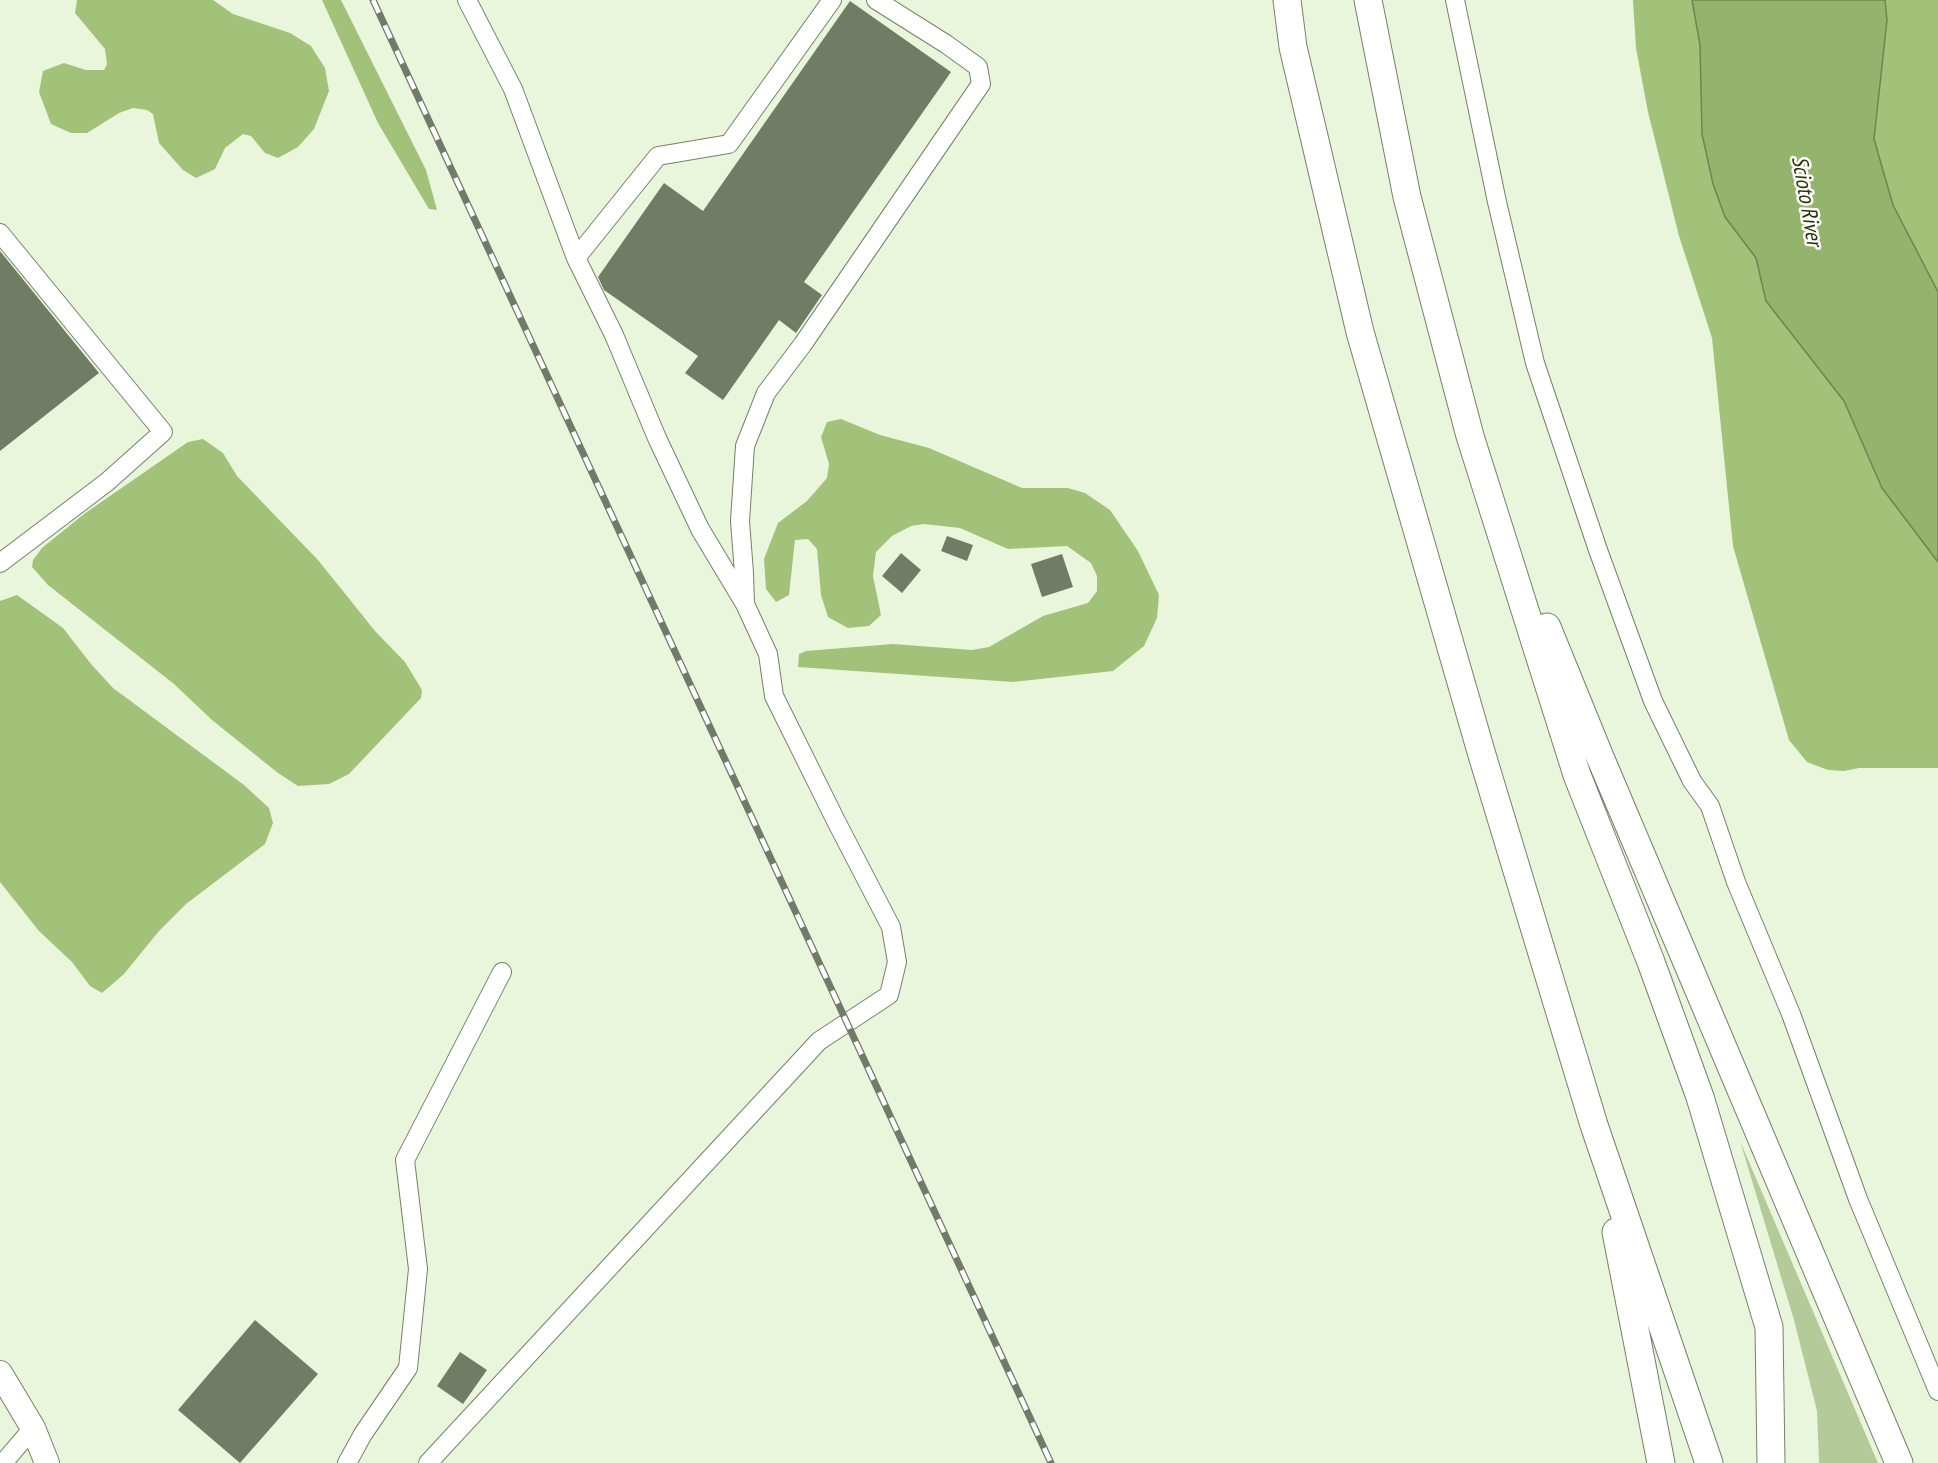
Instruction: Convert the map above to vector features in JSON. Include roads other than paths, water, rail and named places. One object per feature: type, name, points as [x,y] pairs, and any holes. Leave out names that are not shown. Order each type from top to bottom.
[{"type":"highway","points":[[1287,0],[1293,47],[1360,332],[1479,744],[1594,1125],[1709,1463]]},
{"type":"highway","points":[[1368,0],[1407,197],[1470,436],[1577,774],[1652,962],[1700,1097],[1769,1327],[1771,1463]]},
{"type":"highway","points":[[1470,436],[1600,757],[1899,1463]]},
{"type":"highway","points":[[1594,1125],[1661,1463]]},
{"type":"main road","points":[[0,1373],[33,1428],[47,1463]]},
{"type":"street","points":[[428,1463],[819,1041],[890,995],[897,962],[891,927],[774,696],[768,654],[745,604],[700,529],[657,438],[614,335],[576,258],[513,89],[467,0]]},
{"type":"street","points":[[576,258],[658,156],[729,144],[832,0]]},
{"type":"street","points":[[745,604],[740,521],[745,446],[766,393],[803,344],[981,84],[978,67],[876,0]]},
{"type":"street","points":[[1455,0],[1497,202],[1535,363],[1598,550],[1653,701],[1692,781],[1710,806],[1736,882],[1791,1014],[1858,1199],[1938,1391]]},
{"type":"street","points":[[0,233],[163,432],[107,482],[0,563]]},
{"type":"street","points":[[347,1463],[363,1434],[408,1368],[418,1269],[405,1160],[502,972]]},
{"type":"street","points":[[3,1463],[33,1428]]},
{"type":"water","name":"Scioto River","points":[[1692,0],[1885,0],[1887,20],[1874,139],[1893,205],[1938,292],[1938,562],[1882,488],[1844,401],[1766,301],[1756,258],[1725,217],[1713,184],[1702,134],[1700,45]]},
{"type":"railway","points":[[373,0],[1051,1463]]}]
